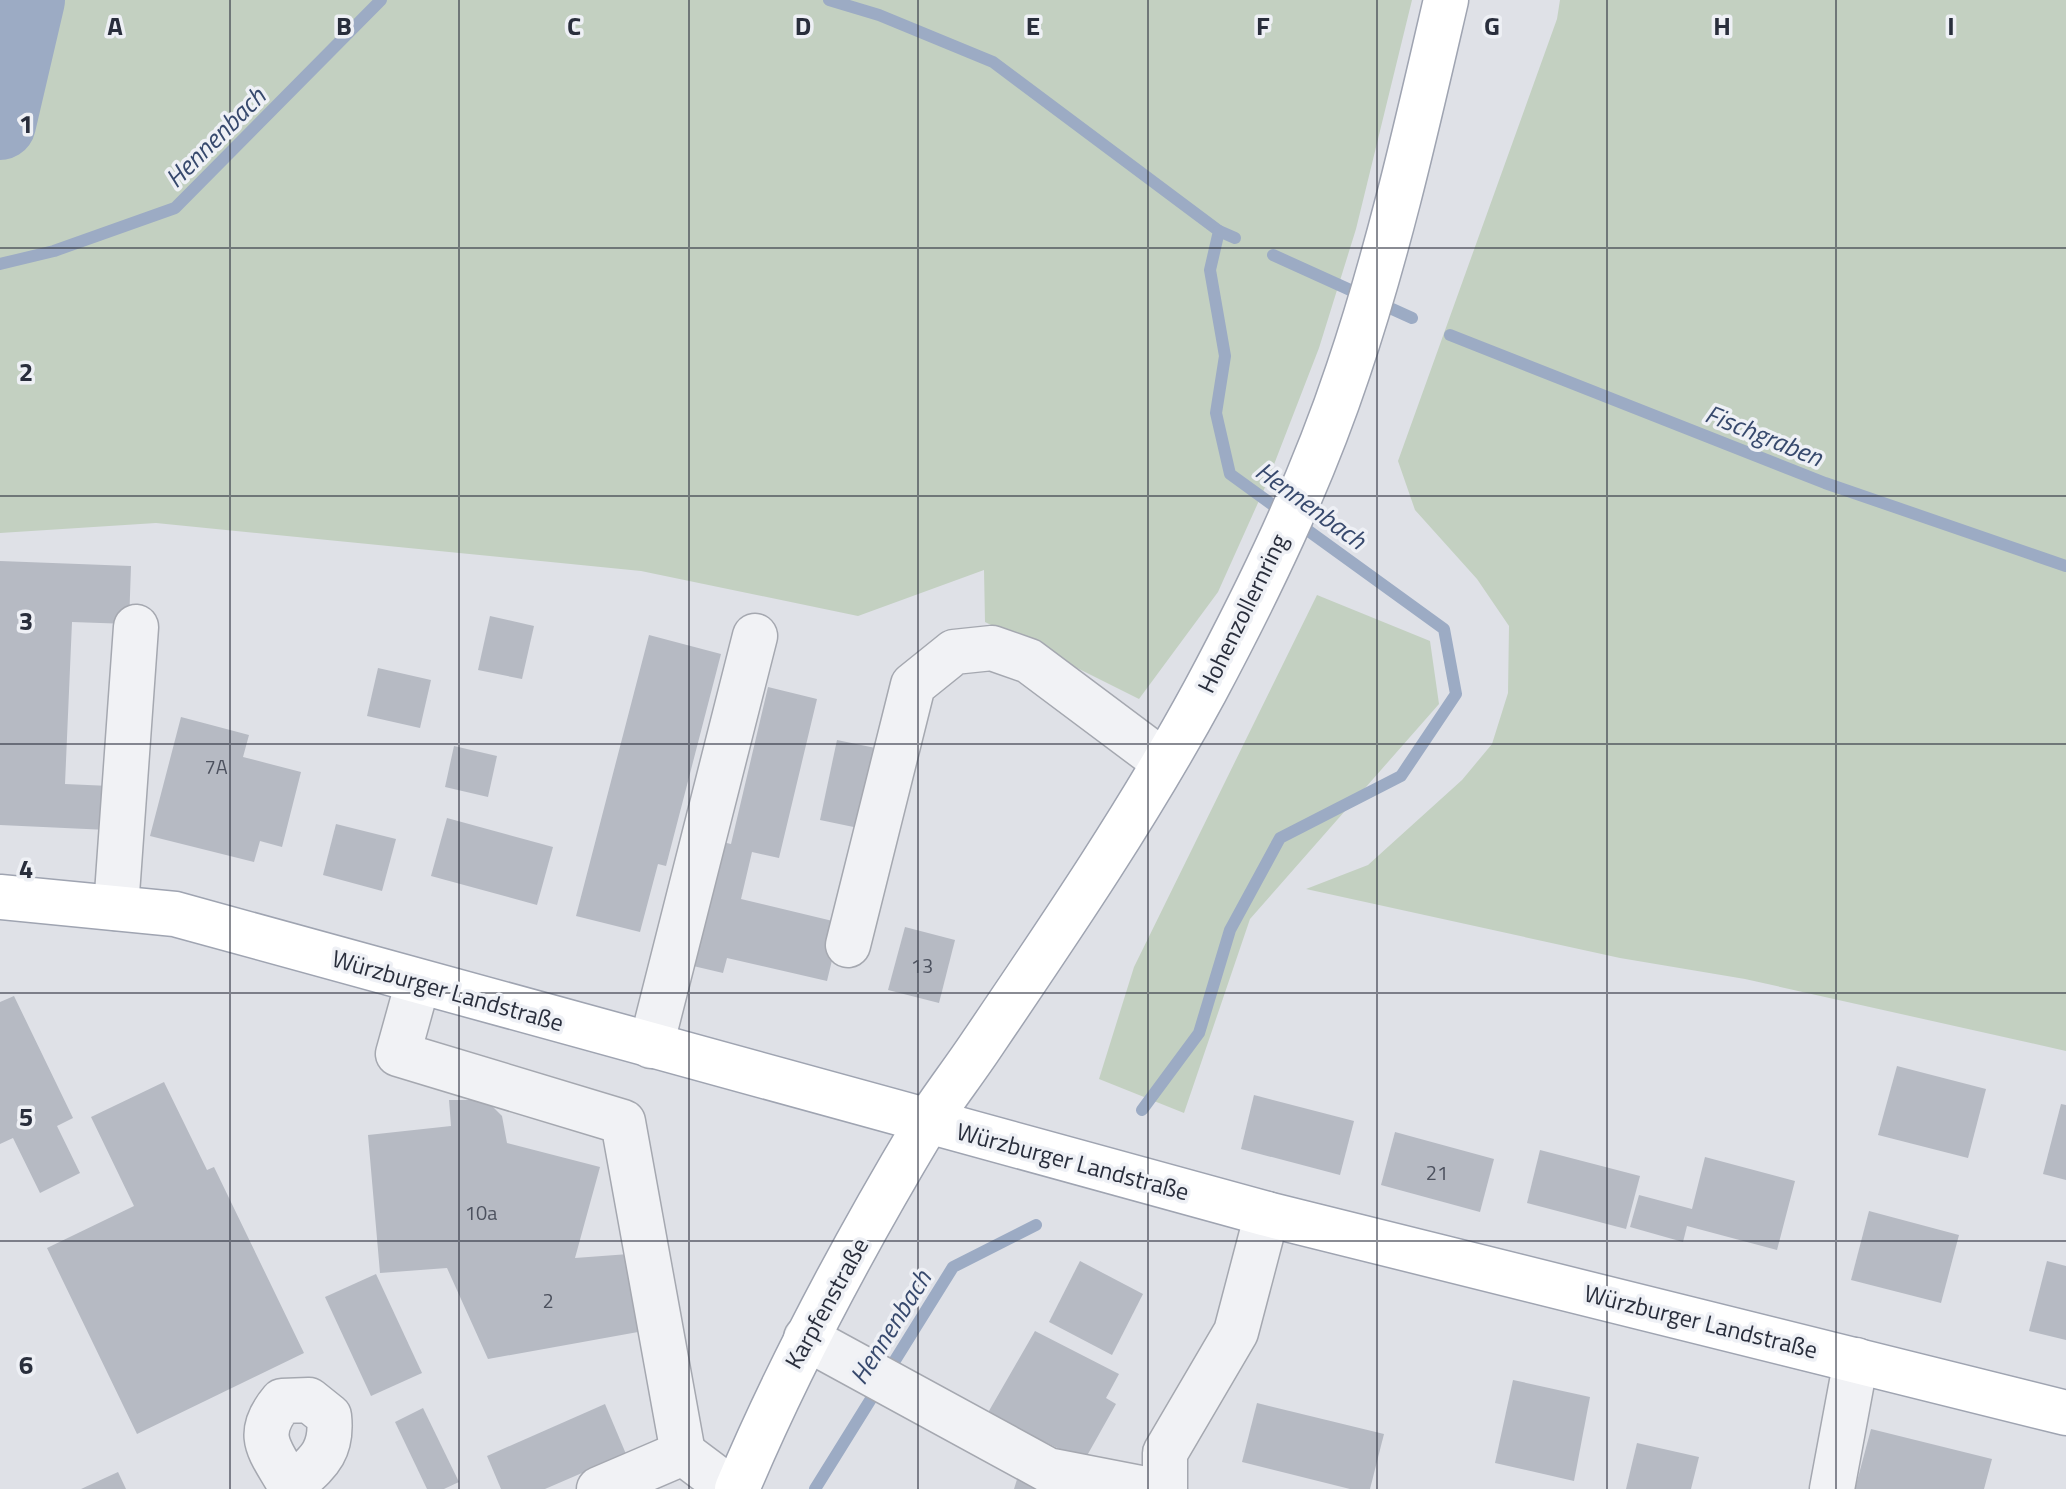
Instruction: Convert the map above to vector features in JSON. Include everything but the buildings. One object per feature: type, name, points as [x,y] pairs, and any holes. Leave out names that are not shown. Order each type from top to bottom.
[{"type":"main road","name":"Hohenzollernring","points":[[927,1123],[1094,875],[1164,762],[1257,591],[1306,480],[1347,374],[1387,246],[1446,0]]},
{"type":"main road","name":"Würzburger Landstraße","points":[[0,897],[175,914],[927,1123],[1087,1162],[1267,1214],[2066,1413]]},
{"type":"main road","name":"Würzburger Landstraße","points":[[0,926],[99,908]]},
{"type":"main road","name":"Karpfenstraße","points":[[737,1489],[777,1394],[806,1338],[927,1123]]},
{"type":"street","points":[[99,908],[136,627]]},
{"type":"street","points":[[651,1046],[755,636]]},
{"type":"street","points":[[848,945],[913,685],[954,652],[992,648],[1029,661],[1164,762]]},
{"type":"street","points":[[418,982],[398,1054],[623,1122],[683,1453],[731,1489]]},
{"type":"street","points":[[1165,1489],[1165,1453],[1236,1332],[1267,1214]]},
{"type":"street","points":[[806,1338],[1048,1470],[1146,1489]]},
{"type":"street","points":[[1832,1489],[1856,1360]]},
{"type":"street","points":[[599,1489],[683,1453]]},
{"type":"green space","points":[[0,0],[1412,0],[1356,229],[1319,348],[1266,485],[1218,592],[1139,699],[985,622],[984,570],[858,616],[641,571],[156,523],[0,533]]},
{"type":"green space","points":[[1560,0],[2066,0],[2066,1051],[1745,979],[1620,958],[1306,889],[1368,865],[1462,780],[1492,744],[1508,693],[1509,626],[1477,579],[1415,510],[1398,461],[1557,19]]},
{"type":"green space","points":[[1317,595],[1430,641],[1439,704],[1250,919],[1184,1113],[1099,1079],[1134,967]]},
{"type":"waterway","points":[[0,124],[29,0]]},
{"type":"waterway","name":"Hennenbach","points":[[0,264],[54,251],[175,208],[381,0]]},
{"type":"waterway","name":"Hennenbach","points":[[829,0],[879,15],[993,62],[1219,231],[1210,270],[1225,356],[1216,413],[1230,474],[1444,629],[1456,694],[1401,776],[1280,838],[1230,930],[1199,1033],[1142,1110]]},
{"type":"waterway","name":"Fischgraben","points":[[1219,231],[1235,238]]},
{"type":"waterway","name":"Fischgraben","points":[[1273,255],[1412,318]]},
{"type":"waterway","name":"Fischgraben","points":[[1450,335],[1825,483],[2066,566]]},
{"type":"waterway","name":"Hennenbach","points":[[815,1489],[953,1267],[1036,1225]]}]
